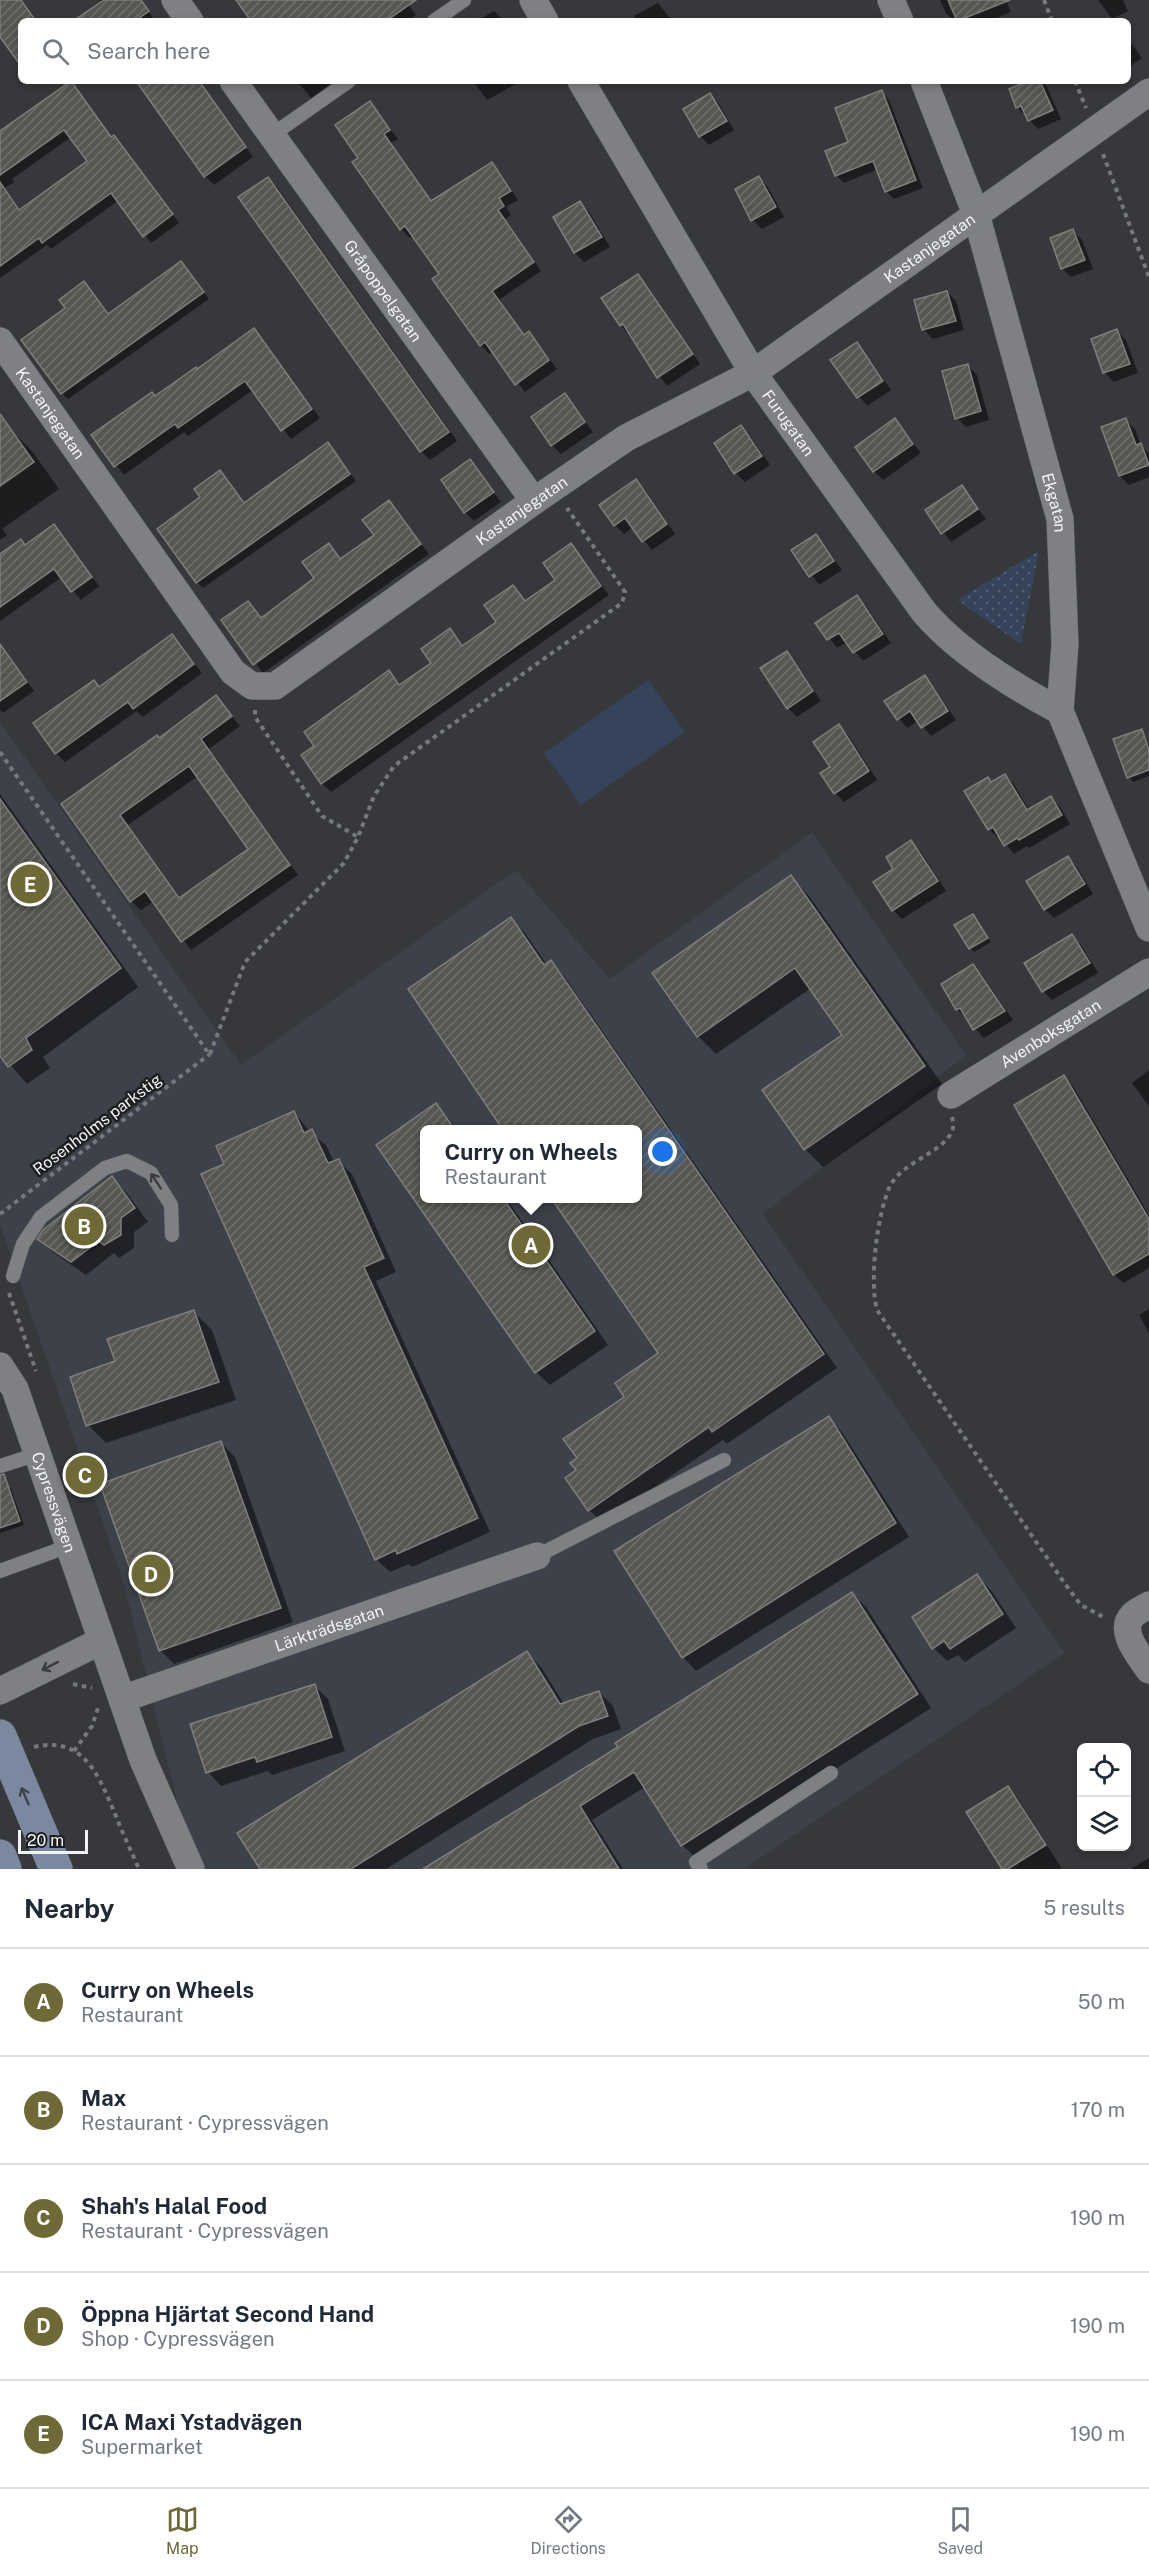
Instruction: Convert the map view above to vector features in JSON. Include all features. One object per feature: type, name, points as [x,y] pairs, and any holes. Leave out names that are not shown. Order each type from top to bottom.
[{"type":"main road","points":[[0,1736],[56,1869]]},
{"type":"main road","points":[[0,1856],[5,1869]]},
{"type":"street","points":[[175,0],[188,18]]},
{"type":"street","points":[[533,0],[543,18]]},
{"type":"street","points":[[891,0],[899,18]]},
{"type":"street","name":"Gråpoppelgatan","points":[[235,84],[543,494]]},
{"type":"street","name":"Furugatan","points":[[583,84],[753,373],[933,623],[1000,676],[1060,711]]},
{"type":"street","name":"Ekgatan","points":[[925,84],[976,214],[1060,519],[1065,645],[1060,711],[1149,928]]},
{"type":"street","name":"Kastanjegatan","points":[[0,341],[233,672],[252,686],[275,686],[543,494],[626,438],[753,373],[1149,92]]},
{"type":"street","name":"Avenboksgatan","points":[[951,1095],[1149,972]]},
{"type":"street","name":"Cypressvägen","points":[[0,1366],[15,1389],[101,1641],[110,1703],[143,1761],[191,1869]]},
{"type":"street","name":"Lärkträdsgatan","points":[[110,1703],[537,1556]]},
{"type":"street","points":[[1149,1605],[1132,1615],[1127,1629],[1131,1641],[1149,1670]]},
{"type":"street","points":[[0,1691],[101,1641]]},
{"type":"lane","points":[[439,18],[464,0]]},
{"type":"lane","points":[[272,135],[345,84]]},
{"type":"lane","points":[[14,1276],[23,1244],[41,1217],[105,1168],[127,1161],[151,1173],[171,1205],[172,1235]]},
{"type":"lane","points":[[0,1466],[38,1454]]},
{"type":"lane","points":[[537,1556],[724,1460]]},
{"type":"lane","points":[[0,1570],[69,1546]]},
{"type":"lane","points":[[701,1869],[696,1862],[831,1773]]},
{"type":"path","points":[[1044,0],[1051,18]]},
{"type":"path","points":[[1095,131],[1148,274]]},
{"type":"path","points":[[210,1054],[245,962],[344,863],[358,837],[374,796],[394,766],[622,603],[625,592],[543,494]]},
{"type":"path","points":[[252,686],[255,717],[322,816],[358,837]]},
{"type":"path","points":[[0,752],[210,1054]]},
{"type":"path","name":"Rosenholms parkstig","points":[[0,1214],[210,1054]]},
{"type":"path","points":[[951,1095],[953,1130],[946,1140],[902,1172],[891,1186],[881,1219],[875,1256],[873,1296],[877,1310],[1081,1605],[1127,1629]]},
{"type":"path","points":[[8,1290],[38,1378]]},
{"type":"path","points":[[66,1686],[76,1684],[89,1686],[96,1691]]},
{"type":"path","points":[[74,1751],[110,1703]]},
{"type":"path","points":[[30,1748],[56,1745],[74,1751],[84,1758],[97,1773],[139,1869]]},
{"type":"shaded area","points":[[1039,551],[1021,644],[957,600]]},
{"type":"shaded area","points":[[648,680],[685,732],[581,805],[544,753]]},
{"type":"shaded area","points":[[0,722],[241,1065],[516,870],[610,979],[812,832],[966,1055],[763,1214],[1065,1653],[744,1869],[194,1869],[123,1581],[0,1224]]},
{"type":"building","points":[[0,0],[21,0],[34,18],[18,18],[18,62],[0,37]]},
{"type":"building","points":[[104,0],[141,0],[149,11],[139,18],[77,18]]},
{"type":"building","points":[[236,0],[416,0],[390,18],[249,18]]},
{"type":"building","points":[[948,0],[1010,0],[965,18],[956,18]]},
{"type":"building","points":[[67,84],[73,84],[111,137],[114,135],[173,214],[143,237],[111,193],[42,243],[39,238],[0,266],[0,182],[19,210],[87,161],[64,130],[0,175],[0,131]]},
{"type":"building","points":[[138,84],[201,84],[246,147],[204,177]]},
{"type":"building","points":[[1021,84],[1041,84],[1053,110],[1028,121],[1021,106],[1016,108],[1009,89]]},
{"type":"building","points":[[882,90],[916,180],[885,192],[873,161],[835,176],[825,151],[848,142],[835,108]]},
{"type":"building","points":[[710,93],[727,121],[699,137],[683,109]]},
{"type":"building","points":[[370,101],[390,130],[384,134],[431,201],[492,162],[511,191],[499,198],[504,206],[498,210],[534,262],[492,291],[524,335],[529,331],[549,360],[515,385],[485,342],[480,346],[432,279],[439,274],[405,226],[400,230],[352,162],[358,158],[335,125]]},
{"type":"building","points":[[759,176],[776,207],[751,221],[735,189]]},
{"type":"building","points":[[268,177],[449,432],[420,452],[238,197]]},
{"type":"building","points":[[580,201],[602,237],[574,253],[553,217]]},
{"type":"building","points":[[1073,229],[1085,260],[1061,269],[1050,238]]},
{"type":"building","points":[[181,261],[204,292],[61,394],[21,340],[65,308],[59,300],[84,281],[108,314]]},
{"type":"building","points":[[638,274],[693,354],[657,378],[623,324],[620,326],[601,298]]},
{"type":"building","points":[[947,291],[956,321],[922,330],[914,300]]},
{"type":"building","points":[[254,328],[312,409],[281,431],[245,381],[178,428],[175,424],[114,467],[91,435],[152,392],[155,396],[196,367],[197,369]]},
{"type":"building","points":[[1117,329],[1130,364],[1103,373],[1091,339]]},
{"type":"building","points":[[857,342],[883,381],[857,398],[830,360]]},
{"type":"building","points":[[968,364],[981,411],[955,419],[942,371]]},
{"type":"building","points":[[565,393],[585,422],[551,446],[531,417]]},
{"type":"building","points":[[0,414],[34,462],[0,486]]},
{"type":"building","points":[[895,418],[913,444],[873,472],[855,447]]},
{"type":"building","points":[[1126,418],[1136,445],[1141,443],[1149,465],[1119,476],[1101,427]]},
{"type":"building","points":[[741,425],[762,456],[734,474],[714,443]]},
{"type":"building","points":[[328,442],[350,474],[196,583],[157,529],[200,497],[194,489],[220,470],[244,503]]},
{"type":"building","points":[[470,459],[494,492],[464,513],[441,480]]},
{"type":"building","points":[[636,479],[667,524],[642,542],[625,518],[614,526],[599,505]]},
{"type":"building","points":[[962,485],[978,509],[941,534],[925,510]]},
{"type":"building","points":[[389,500],[421,544],[253,665],[221,620],[248,601],[261,618],[314,578],[302,562],[329,543],[340,559],[374,535],[362,520]]},
{"type":"building","points":[[54,524],[92,577],[71,592],[54,569],[0,607],[0,554],[21,539],[25,545]]},
{"type":"building","points":[[816,534],[834,561],[809,577],[791,550]]},
{"type":"building","points":[[571,543],[601,586],[321,784],[301,755],[314,746],[304,732],[389,670],[399,685],[431,663],[421,649],[450,628],[462,646],[496,622],[484,605],[513,585],[525,601],[555,580],[543,563]]},
{"type":"building","points":[[857,595],[883,634],[853,653],[839,633],[827,640],[815,623]]},
{"type":"building","points":[[172,634],[194,664],[133,709],[128,702],[55,754],[33,723],[94,680],[99,687]]},
{"type":"building","points":[[0,644],[27,682],[0,701]]},
{"type":"building","points":[[787,651],[813,691],[787,709],[760,668]]},
{"type":"building","points":[[925,675],[948,711],[921,728],[910,711],[897,720],[884,701]]},
{"type":"building","points":[[216,695],[232,716],[201,739],[290,865],[181,942],[145,891],[130,902],[61,804],[157,735],[159,738]],"holes":[[[189,766],[248,849],[179,898],[120,815]]]},
{"type":"building","points":[[839,724],[869,771],[834,794],[820,773],[830,767],[813,742]]},
{"type":"building","points":[[1142,729],[1149,750],[1149,770],[1127,778],[1113,739]]},
{"type":"building","points":[[1005,774],[1027,810],[1051,796],[1062,815],[1004,846],[993,827],[988,830],[964,791],[988,777],[991,782]]},
{"type":"building","points":[[0,799],[121,968],[26,1038],[32,1050],[8,1067],[0,1056]]},
{"type":"building","points":[[911,840],[938,881],[892,911],[873,882],[893,869],[886,857]]},
{"type":"building","points":[[1068,856],[1085,884],[1044,910],[1026,881]]},
{"type":"building","points":[[791,875],[925,1066],[804,1150],[762,1090],[842,1035],[795,968],[697,1037],[652,973]]},
{"type":"building","points":[[973,914],[988,938],[969,949],[954,925]]},
{"type":"building","points":[[511,917],[544,965],[551,960],[824,1354],[712,1432],[709,1427],[588,1511],[565,1478],[576,1470],[570,1463],[577,1458],[563,1439],[624,1397],[615,1383],[658,1353],[554,1203],[642,1203],[642,1125],[500,1125],[408,989]]},
{"type":"building","points":[[1072,934],[1090,963],[1042,992],[1024,963]]},
{"type":"building","points":[[973,964],[1005,1011],[973,1030],[960,1008],[956,1010],[941,984]]},
{"type":"building","points":[[1064,1075],[1149,1219],[1149,1254],[1113,1275],[1014,1105]]},
{"type":"building","points":[[436,1103],[451,1125],[420,1125],[420,1203],[506,1203],[595,1331],[535,1373],[376,1145]]},
{"type":"building","points":[[294,1111],[304,1133],[312,1129],[328,1163],[339,1159],[384,1258],[364,1267],[478,1518],[397,1554],[396,1550],[375,1560],[201,1174],[224,1164],[216,1146]]},
{"type":"building","points":[[112,1176],[135,1208],[121,1218],[121,1235],[104,1245],[99,1241],[71,1262],[37,1239],[43,1230]]},
{"type":"building","points":[[194,1310],[219,1382],[86,1426],[70,1377],[115,1361],[107,1339]]},
{"type":"building","points":[[829,1416],[896,1523],[682,1658],[614,1551]]},
{"type":"building","points":[[221,1441],[281,1608],[159,1651],[100,1484]]},
{"type":"building","points":[[4,1474],[20,1521],[0,1528],[0,1475]]},
{"type":"building","points":[[977,1574],[1003,1614],[950,1649],[944,1641],[932,1649],[912,1617]]},
{"type":"building","points":[[852,1592],[918,1694],[681,1846],[634,1772],[580,1806],[619,1869],[423,1869],[618,1747],[615,1743]]},
{"type":"building","points":[[527,1651],[560,1704],[599,1691],[608,1716],[579,1726],[351,1869],[260,1869],[237,1833]]},
{"type":"building","points":[[315,1684],[332,1737],[257,1762],[255,1757],[206,1773],[190,1724]]},
{"type":"building","points":[[1008,1786],[1046,1845],[1008,1869],[1002,1869],[966,1812]]},
{"type":"place","name":"ICA Maxi Ystadvägen","points":[[30,884]]},
{"type":"place","name":"Max","points":[[84,1226]]},
{"type":"place","name":"Curry on Wheels","points":[[531,1245]]},
{"type":"place","name":"Shah's Halal Food","points":[[85,1475]]},
{"type":"place","name":"Öppna Hjärtat Second Hand","points":[[151,1574]]}]
